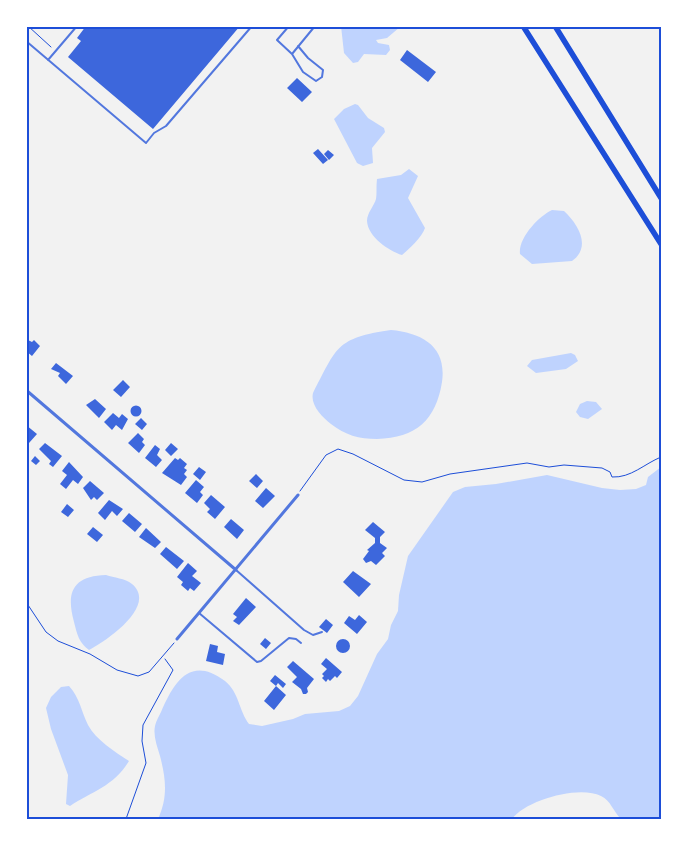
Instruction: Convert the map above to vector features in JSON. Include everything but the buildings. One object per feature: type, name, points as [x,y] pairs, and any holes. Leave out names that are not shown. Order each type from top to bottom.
[{"type":"highway","points":[[523,26],[661,244]]},
{"type":"highway","points":[[555,26],[661,198]]},
{"type":"street","points":[[26,390],[236,570]]},
{"type":"street","points":[[177,639],[298,495]]},
{"type":"lane","points":[[48,60],[76,26]]},
{"type":"lane","points":[[26,41],[146,143],[154,133],[166,126],[252,26]]},
{"type":"lane","points":[[289,26],[277,40],[292,54],[309,78],[316,81],[322,77],[323,70],[308,58],[298,46]]},
{"type":"lane","points":[[292,54],[315,26]]},
{"type":"lane","points":[[236,570],[304,630],[313,636],[322,632]]},
{"type":"lane","points":[[200,613],[257,662],[261,661],[289,638],[296,639],[301,643]]},
{"type":"path","points":[[28,26],[56,51]]},
{"type":"path","points":[[298,495],[326,455],[338,449],[361,457],[404,480],[422,482],[450,474],[527,463],[550,467],[564,465],[602,468],[610,472],[612,477],[616,477],[630,475],[661,457]]},
{"type":"path","points":[[26,602],[46,632],[58,642],[90,654],[117,670],[138,676],[149,672],[164,658],[177,639]]},
{"type":"path","points":[[126,819],[140,786],[146,757],[142,741],[143,725],[173,670],[164,658]]},
{"type":"water","points":[[341,26],[425,26],[422,29],[400,27],[387,38],[376,40],[378,43],[389,45],[390,50],[386,55],[364,54],[358,62],[353,63],[344,53]]},
{"type":"water","points":[[355,104],[358,105],[368,118],[384,128],[385,132],[372,148],[373,163],[363,166],[357,163],[334,119],[344,109]]},
{"type":"water","points":[[409,169],[418,176],[408,198],[425,228],[418,239],[402,255],[385,247],[375,238],[368,227],[367,221],[376,199],[377,179],[401,175]]},
{"type":"water","points":[[552,210],[564,211],[574,222],[581,236],[581,249],[572,261],[532,264],[520,254],[522,241],[530,228],[541,217]]},
{"type":"water","points":[[391,330],[413,334],[430,344],[436,351],[441,360],[443,370],[442,382],[435,407],[422,424],[413,431],[403,435],[377,439],[347,434],[336,428],[321,414],[313,402],[313,393],[340,347],[348,341],[359,337]]},
{"type":"water","points":[[571,353],[575,355],[578,361],[566,369],[536,373],[527,366],[532,360]]},
{"type":"water","points":[[587,401],[596,402],[602,409],[588,419],[580,417],[576,412],[580,404]]},
{"type":"water","points":[[661,467],[661,819],[621,819],[610,803],[601,796],[580,792],[567,793],[541,800],[519,812],[512,819],[158,819],[165,795],[165,780],[155,737],[155,726],[172,691],[185,676],[193,671],[202,671],[213,674],[225,681],[230,685],[249,724],[262,726],[293,719],[305,714],[339,711],[350,706],[358,696],[377,654],[388,639],[391,625],[398,611],[399,595],[408,556],[453,492],[465,487],[496,484],[547,475],[602,488],[636,489],[646,485],[648,477]]},
{"type":"water","points":[[106,575],[123,579],[132,584],[138,593],[139,602],[127,622],[107,639],[89,650],[81,641],[76,630],[72,612],[72,595],[74,588],[79,583],[95,576]]},
{"type":"water","points":[[69,686],[76,695],[91,730],[106,745],[129,761],[110,782],[70,806],[66,804],[68,775],[51,729],[46,708],[51,697],[61,687]]}]
